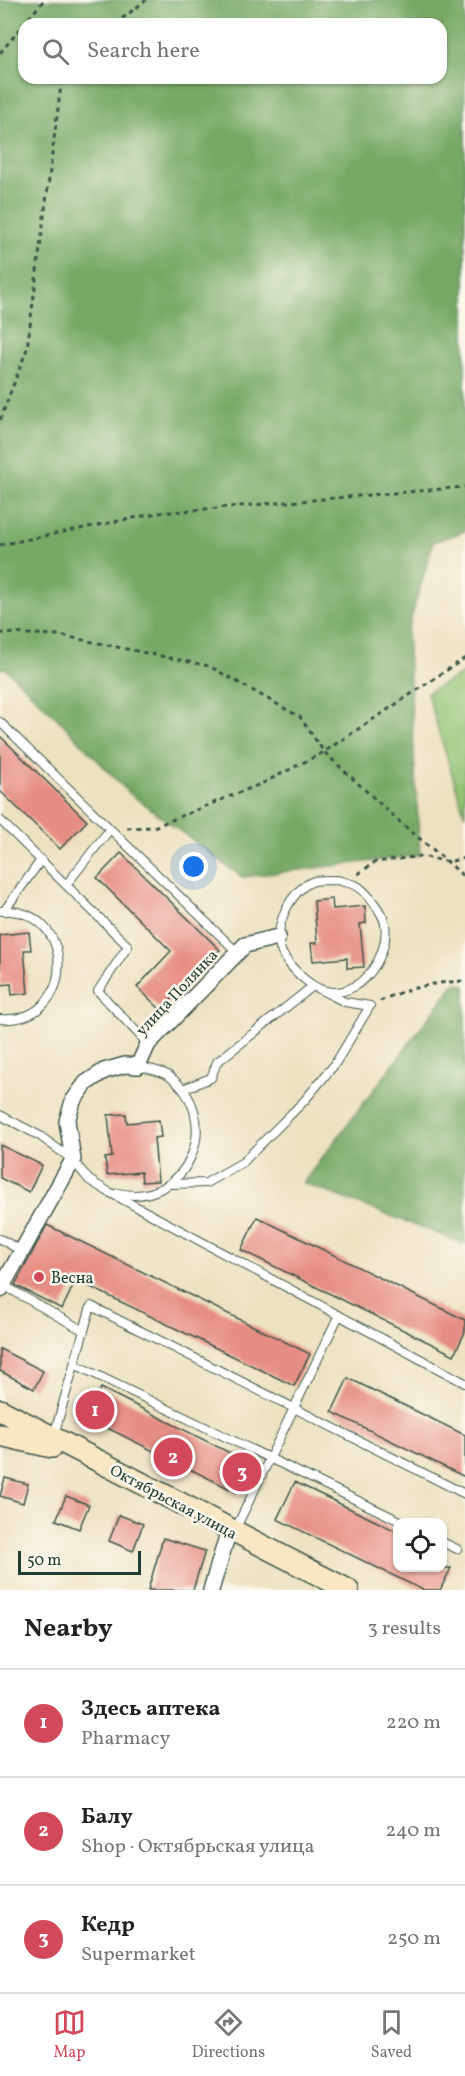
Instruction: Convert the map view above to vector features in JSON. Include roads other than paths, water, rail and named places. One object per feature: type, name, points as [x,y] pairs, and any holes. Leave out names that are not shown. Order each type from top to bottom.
[{"type":"street","name":"улица Полянка","points":[[138,1066],[148,1044],[245,945],[278,937]]},
{"type":"street","points":[[1,1287],[73,1160],[67,1121],[73,1101],[86,1083],[104,1071],[125,1065],[138,1066]]},
{"type":"street","name":"Октябрьская улица","points":[[0,1410],[348,1590]]},
{"type":"street","points":[[0,1435],[85,1454]]},
{"type":"street","points":[[211,1590],[231,1531]]},
{"type":"lane","points":[[0,722],[238,953]]},
{"type":"lane","points":[[0,820],[128,946],[98,991],[148,1044]]},
{"type":"lane","points":[[66,885],[110,829]]},
{"type":"lane","points":[[2,911],[41,860]]},
{"type":"lane","points":[[169,1184],[206,1184],[243,1162],[304,1101],[335,1064],[370,1006],[345,1002],[314,986],[296,972],[282,955],[278,937],[283,916],[294,895],[313,882],[337,880],[357,886],[374,902],[385,923],[384,944],[379,960],[371,972],[358,984],[339,992],[330,992],[314,986]]},
{"type":"lane","points":[[0,1019],[10,1020],[27,1016],[41,1006],[52,993],[59,976],[59,959],[54,941],[44,926],[29,916],[2,911]]},
{"type":"lane","points":[[183,1089],[211,1078],[217,1062],[314,986]]},
{"type":"lane","points":[[107,1191],[129,1196],[150,1193],[169,1184],[184,1169],[194,1150],[198,1129],[194,1108],[183,1089],[167,1075],[138,1066]]},
{"type":"lane","points":[[0,1115],[40,1136],[73,1160],[89,1180],[107,1191],[465,1383]]},
{"type":"lane","points":[[0,1239],[22,1251]]},
{"type":"lane","points":[[1,1287],[84,1330]]},
{"type":"lane","points":[[53,1438],[91,1306],[465,1494]]},
{"type":"lane","points":[[231,1531],[339,1315]]},
{"type":"lane","points":[[74,1364],[394,1518]]},
{"type":"lane","points":[[447,1544],[457,1549]]},
{"type":"place","name":"Весна","points":[[39,1277]]},
{"type":"place","name":"Здесь аптека","points":[[95,1410]]},
{"type":"place","name":"Балу","points":[[173,1457]]},
{"type":"place","name":"Кедр","points":[[242,1472]]}]
